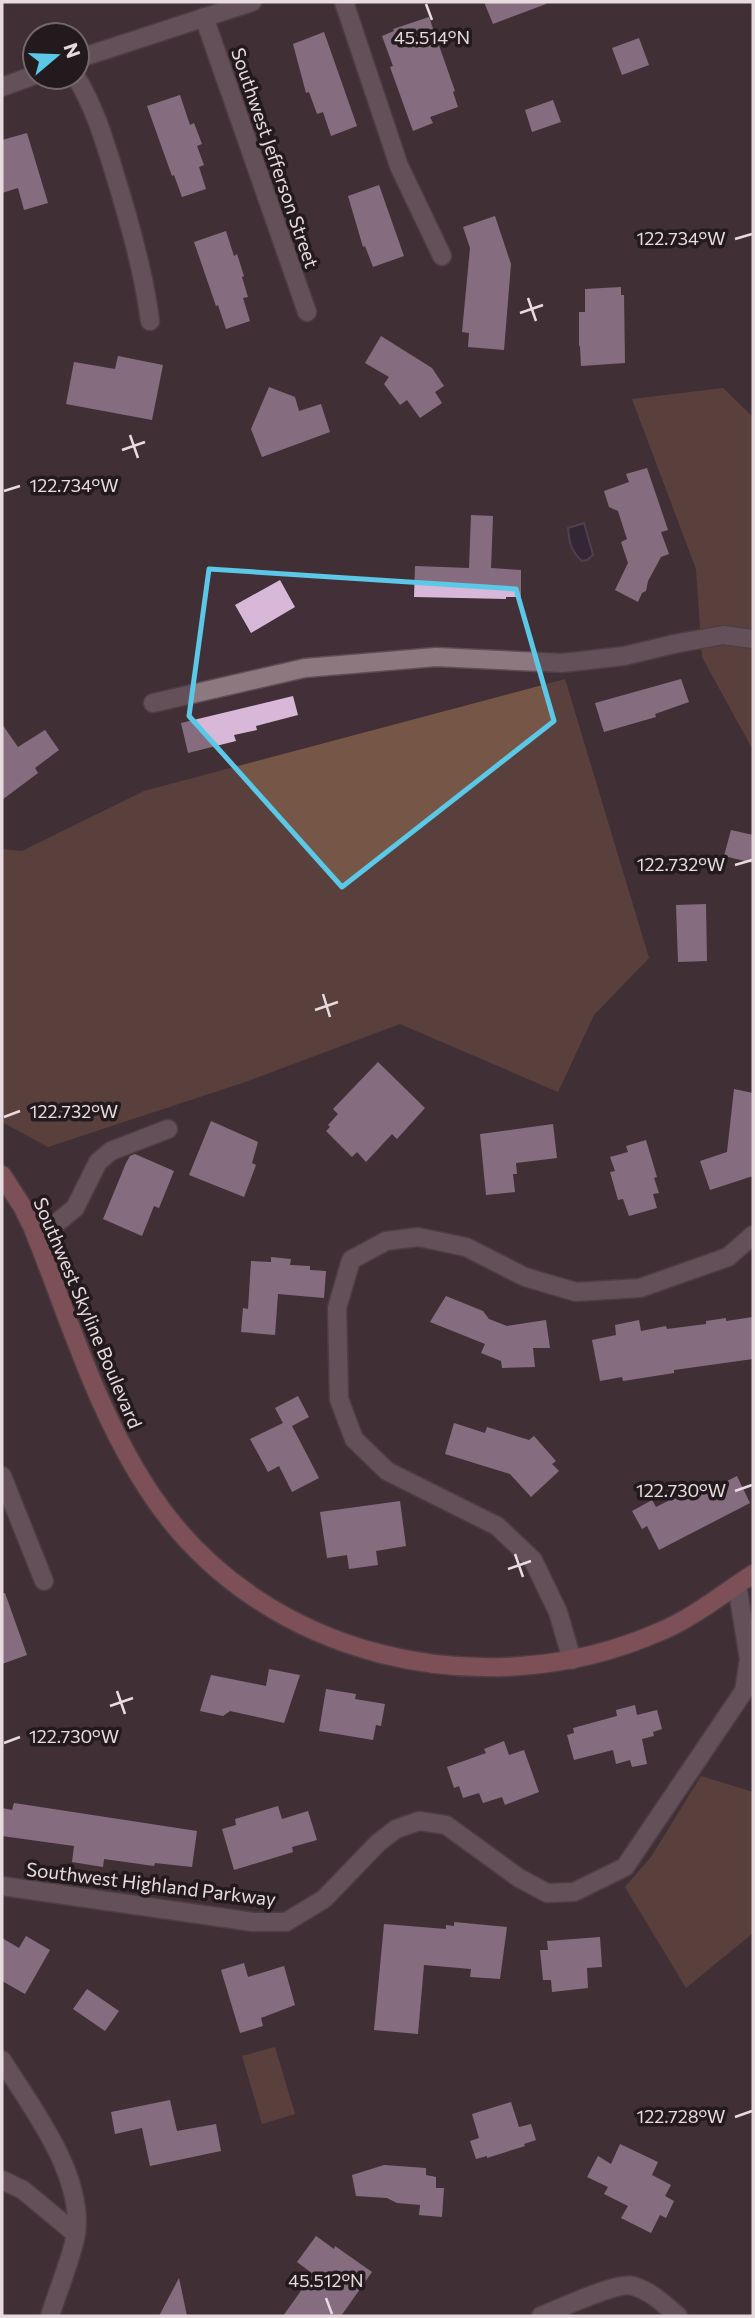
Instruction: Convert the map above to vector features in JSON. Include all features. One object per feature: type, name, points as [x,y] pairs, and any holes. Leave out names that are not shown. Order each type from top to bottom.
[{"type":"main road","name":"Southwest Skyline Boulevard","points":[[2,1175],[22,1206],[37,1239],[105,1412],[136,1472],[173,1524],[213,1566],[236,1585],[295,1622],[318,1633],[397,1659],[451,1666],[542,1665],[600,1653],[657,1633],[681,1622],[753,1574]]},
{"type":"street","points":[[91,55],[252,2]]},
{"type":"street","points":[[344,2],[399,166],[442,256]]},
{"type":"street","name":"Southwest Jefferson Street","points":[[204,18],[307,312]]},
{"type":"street","points":[[2,87],[21,80]]},
{"type":"street","points":[[84,91],[105,142],[144,278],[150,321]]},
{"type":"street","points":[[153,703],[304,668],[436,657],[562,663],[624,656],[674,643],[723,635],[753,639]]},
{"type":"street","points":[[37,1239],[75,1208],[99,1162],[111,1151],[168,1129]]},
{"type":"street","points":[[572,1660],[558,1612],[533,1560],[496,1526],[387,1471],[354,1439],[338,1399],[337,1308],[351,1261],[386,1241],[418,1237],[466,1247],[525,1277],[576,1292],[640,1288],[728,1257],[753,1235]]},
{"type":"street","points":[[2,1476],[44,1581]]},
{"type":"street","name":"Southwest Highland Parkway","points":[[2,1886],[253,1922],[286,1922],[324,1899],[396,1829],[419,1821],[446,1825],[519,1878],[547,1894],[575,1892],[625,1867],[744,1691],[749,1659],[737,1584]]},
{"type":"street","points":[[2,2060],[64,2165],[75,2197],[76,2234],[50,2316]]},
{"type":"street","points":[[2,2180],[23,2190],[76,2234]]},
{"type":"street","points":[[541,2316],[599,2293],[631,2284],[657,2297],[678,2316]]},
{"type":"highlighted area","points":[[209,569],[516,589],[554,721],[342,887],[189,716]]},
{"type":"shaded area","points":[[723,388],[753,417],[753,750],[702,657],[696,569],[632,399]]},
{"type":"shaded area","points":[[584,523],[593,555],[582,561],[571,546],[568,528]]},
{"type":"shaded area","points":[[565,679],[649,958],[594,1015],[558,1092],[400,1024],[248,1081],[48,1147],[2,1122],[2,849],[22,851],[144,791]]},
{"type":"shaded area","points":[[701,1776],[753,1792],[753,1933],[686,1988],[625,1887],[651,1857]]},
{"type":"shaded area","points":[[275,2047],[295,2114],[262,2124],[242,2056]]},
{"type":"building","points":[[484,2],[546,2],[546,4],[493,24]]},
{"type":"building","points":[[429,17],[458,107],[430,117],[433,123],[413,131],[382,36],[394,31],[393,29]]},
{"type":"building","points":[[324,32],[357,126],[331,136],[323,112],[317,114],[309,92],[306,93],[293,44]]},
{"type":"building","points":[[639,38],[649,65],[622,75],[612,48]]},
{"type":"building","points":[[180,95],[190,125],[194,123],[202,144],[197,146],[204,165],[199,167],[206,189],[182,197],[147,106]]},
{"type":"building","points":[[553,100],[561,122],[532,132],[525,110]]},
{"type":"building","points":[[27,133],[48,203],[24,210],[18,188],[2,193],[2,140]]},
{"type":"building","points":[[379,185],[404,256],[373,267],[365,246],[363,247],[348,196]]},
{"type":"building","points":[[495,216],[511,264],[504,350],[468,347],[469,333],[462,332],[470,248],[463,227]]},
{"type":"building","points":[[226,231],[244,276],[242,277],[248,297],[243,298],[250,321],[226,329],[194,242]]},
{"type":"building","points":[[621,287],[621,295],[624,295],[625,363],[581,366],[579,312],[585,312],[585,289]]},
{"type":"building","points":[[381,336],[432,368],[444,386],[435,392],[442,403],[420,418],[407,400],[400,405],[384,384],[389,377],[365,363]]},
{"type":"building","points":[[118,356],[163,365],[152,420],[66,404],[74,362],[115,369]]},
{"type":"building","points":[[269,387],[295,397],[299,411],[321,404],[330,432],[262,457],[251,429]]},
{"type":"building","points":[[647,468],[668,530],[661,532],[669,554],[661,557],[648,581],[646,591],[638,602],[615,590],[628,563],[621,542],[627,539],[618,511],[609,507],[604,491],[629,482],[626,474]]},
{"type":"building","points":[[471,515],[493,516],[491,568],[521,570],[521,597],[414,597],[415,566],[469,568]]},
{"type":"building","points":[[280,580],[295,607],[251,633],[235,605]]},
{"type":"building","points":[[681,679],[689,702],[655,714],[656,717],[604,732],[595,703]]},
{"type":"building","points":[[293,696],[298,715],[234,735],[236,741],[188,753],[181,723]]},
{"type":"building","points":[[2,724],[18,747],[45,730],[59,750],[35,768],[38,773],[2,800]]},
{"type":"building","points":[[731,830],[753,835],[753,863],[724,856]]},
{"type":"building","points":[[706,904],[707,961],[678,962],[676,905]]},
{"type":"building","points":[[378,1062],[425,1108],[397,1139],[392,1134],[366,1162],[357,1152],[352,1157],[326,1131],[338,1114],[333,1109]]},
{"type":"building","points":[[734,1089],[753,1093],[753,1176],[710,1190],[700,1161],[727,1152]]},
{"type":"building","points":[[211,1121],[258,1142],[252,1163],[256,1165],[244,1197],[189,1175]]},
{"type":"building","points":[[553,1124],[557,1158],[516,1163],[517,1174],[513,1174],[515,1192],[486,1195],[480,1134]]},
{"type":"building","points":[[646,1140],[657,1177],[654,1178],[659,1193],[653,1194],[657,1208],[629,1216],[623,1199],[618,1200],[610,1172],[615,1171],[610,1157],[628,1152],[626,1146]]},
{"type":"building","points":[[135,1154],[174,1171],[159,1208],[154,1206],[142,1236],[103,1219],[126,1163],[130,1156]]},
{"type":"building","points":[[271,1257],[291,1259],[290,1265],[310,1266],[310,1270],[326,1271],[324,1298],[278,1294],[275,1335],[241,1332],[243,1308],[248,1309],[251,1261],[271,1262]]},
{"type":"building","points":[[446,1296],[483,1311],[489,1319],[507,1326],[546,1320],[550,1348],[533,1348],[535,1367],[502,1368],[501,1361],[481,1353],[485,1344],[430,1322]]},
{"type":"building","points":[[753,1317],[753,1359],[674,1370],[674,1373],[623,1381],[622,1377],[600,1381],[592,1340],[616,1335],[615,1325],[639,1320],[641,1331],[666,1326],[667,1329],[706,1324],[706,1321],[726,1318],[726,1321]]},
{"type":"building","points":[[298,1396],[309,1417],[292,1426],[319,1478],[292,1492],[279,1466],[268,1472],[250,1439],[283,1423],[275,1408]]},
{"type":"building","points":[[454,1423],[485,1433],[487,1427],[529,1440],[534,1436],[556,1461],[552,1464],[559,1471],[531,1497],[510,1474],[445,1454]]},
{"type":"building","points":[[737,1476],[750,1503],[659,1550],[647,1526],[642,1529],[632,1511],[652,1500],[656,1507],[694,1488],[698,1496]]},
{"type":"building","points":[[400,1501],[406,1546],[376,1551],[378,1565],[349,1569],[347,1555],[327,1558],[320,1512]]},
{"type":"building","points":[[2,1593],[5,1593],[27,1655],[2,1664]]},
{"type":"building","points":[[269,1669],[300,1675],[284,1723],[230,1711],[223,1716],[200,1711],[211,1675],[266,1686]]},
{"type":"building","points":[[326,1689],[356,1694],[355,1699],[385,1704],[381,1726],[376,1725],[373,1740],[319,1731]]},
{"type":"building","points":[[635,1705],[637,1715],[657,1710],[662,1729],[653,1732],[654,1736],[642,1739],[647,1764],[632,1767],[630,1760],[616,1764],[613,1750],[574,1760],[567,1735],[574,1733],[573,1728],[617,1716],[616,1710]]},
{"type":"building","points":[[504,1741],[509,1755],[524,1750],[539,1792],[505,1805],[502,1797],[483,1803],[479,1793],[463,1798],[459,1786],[454,1788],[447,1767],[486,1753],[484,1749]]},
{"type":"building","points":[[14,1803],[197,1831],[192,1867],[155,1863],[154,1866],[104,1859],[103,1867],[72,1862],[74,1846],[2,1836],[2,1808],[12,1810]]},
{"type":"building","points":[[278,1806],[282,1819],[308,1811],[317,1840],[292,1847],[293,1852],[234,1870],[222,1829],[236,1825],[235,1819]]},
{"type":"building","points":[[454,1922],[507,1927],[500,1979],[470,1977],[471,1969],[424,1965],[418,2034],[374,2030],[384,1924],[446,1929],[446,1925],[454,1926]]},
{"type":"building","points":[[26,1936],[50,1950],[25,1994],[2,1981],[2,1938],[19,1948]]},
{"type":"building","points":[[600,1937],[602,1967],[587,1968],[588,1988],[552,1992],[551,1980],[543,1980],[540,1950],[548,1950],[547,1941]]},
{"type":"building","points":[[244,1963],[248,1977],[284,1966],[295,2005],[261,2018],[263,2026],[240,2033],[221,1970]]},
{"type":"building","points":[[87,1989],[119,2011],[105,2031],[73,2009]]},
{"type":"building","points":[[170,2100],[177,2131],[216,2124],[221,2151],[150,2166],[142,2128],[115,2134],[111,2112]]},
{"type":"building","points":[[511,2102],[519,2127],[531,2124],[536,2140],[524,2144],[525,2146],[476,2159],[470,2141],[479,2138],[472,2114]]},
{"type":"building","points":[[620,2144],[658,2162],[652,2175],[671,2185],[665,2196],[674,2201],[666,2218],[660,2215],[651,2233],[621,2218],[628,2206],[604,2194],[608,2187],[587,2177],[598,2156],[611,2164]]},
{"type":"building","points":[[384,2165],[426,2168],[426,2175],[436,2177],[436,2188],[444,2188],[442,2217],[419,2215],[420,2205],[397,2203],[387,2198],[356,2196],[352,2175]]},
{"type":"building","points":[[316,2236],[372,2272],[341,2316],[283,2316],[313,2274],[297,2262]]},
{"type":"building","points":[[179,2278],[187,2316],[159,2316]]}]
